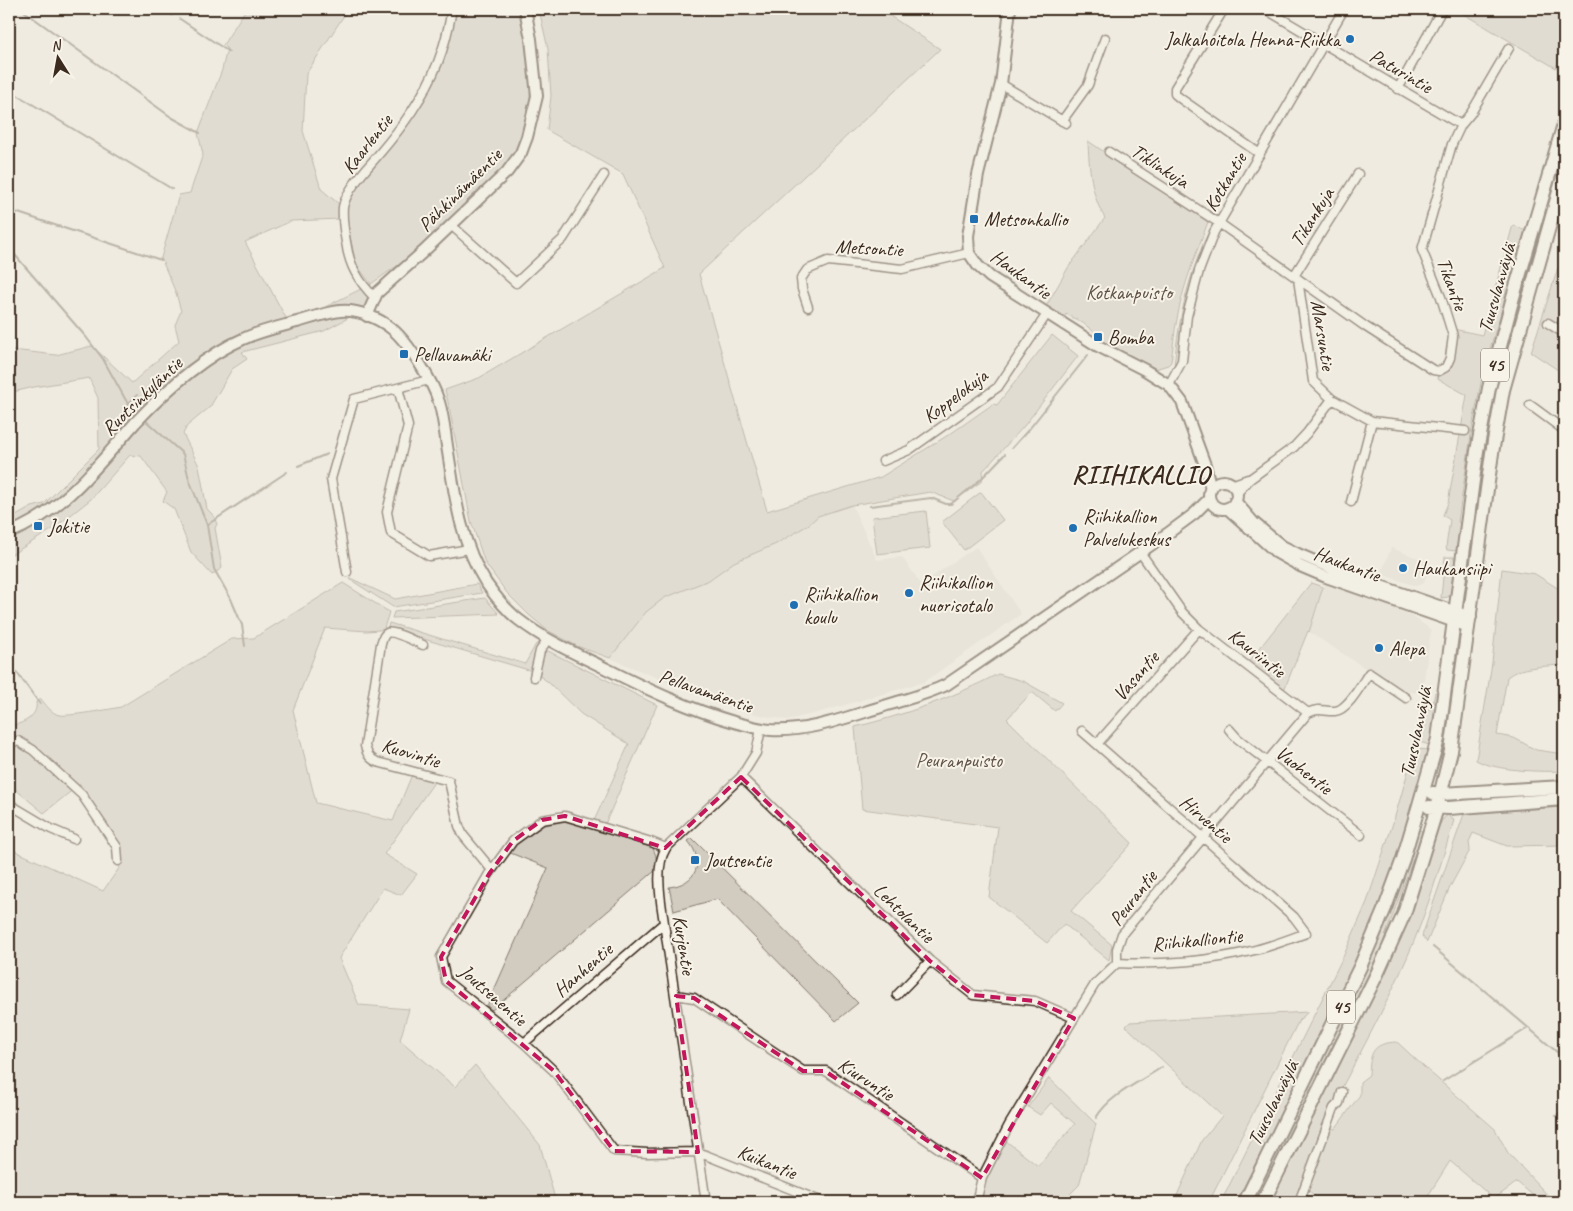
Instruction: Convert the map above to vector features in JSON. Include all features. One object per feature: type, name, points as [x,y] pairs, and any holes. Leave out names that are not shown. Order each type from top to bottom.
[{"type":"main road","name":"Tuusulanväylä","points":[[1245,1202],[1360,967],[1388,900],[1423,792],[1438,739],[1477,451],[1490,388],[1513,296],[1564,124]]},
{"type":"main road","name":"Tuusulanväylä","points":[[1263,1202],[1377,974],[1404,914],[1437,808],[1451,751],[1492,453],[1503,390],[1564,174]]},
{"type":"main road","points":[[1423,792],[1441,794],[1564,787]]},
{"type":"main road","points":[[1419,805],[1437,808],[1564,799]]},
{"type":"street","name":"Kaarlentie","points":[[375,298],[360,282],[350,265],[343,207],[360,176],[402,126],[433,75],[445,45],[452,9]]},
{"type":"street","name":"Pähkinämäentie","points":[[366,316],[377,293],[507,172],[521,153],[537,96],[526,9]]},
{"type":"street","name":"Haukantie","points":[[1010,9],[1001,84],[978,175],[970,218],[968,236],[970,253],[983,271],[1098,346],[1145,370],[1169,385],[1182,402],[1205,465],[1212,498]]},
{"type":"street","points":[[1224,9],[1176,88],[1175,94],[1260,154]]},
{"type":"street","name":"Paturintie","points":[[1265,9],[1461,125]]},
{"type":"street","name":"Kotkantie","points":[[1169,385],[1182,361],[1187,316],[1198,271],[1219,223],[1344,9]]},
{"type":"street","points":[[1398,89],[1441,11]]},
{"type":"street","points":[[1001,84],[1064,122],[1088,84],[1105,38]]},
{"type":"street","name":"Tikantie","points":[[1219,223],[1366,327],[1433,370],[1439,371],[1446,367],[1450,358],[1453,336],[1441,297],[1422,250],[1447,160],[1461,125],[1471,113],[1510,48]]},
{"type":"street","name":"Tiklinkuja","points":[[1109,152],[1219,223]]},
{"type":"street","name":"Tikankuja","points":[[1296,278],[1358,174]]},
{"type":"street","points":[[451,224],[516,283],[563,239],[604,175]]},
{"type":"street","name":"Metsontie","points":[[808,307],[801,279],[807,270],[828,261],[902,269],[970,253]]},
{"type":"street","name":"Marsuntie","points":[[1296,278],[1313,381],[1332,399],[1372,421],[1465,431]]},
{"type":"street","name":"Ruotsinkyläntie","points":[[9,538],[13,531],[65,499],[89,476],[136,422],[159,399],[202,363],[222,350],[244,338],[266,330],[342,311],[353,311],[366,316]]},
{"type":"street","name":"Koppelokuja","points":[[883,461],[909,450],[998,387],[1048,314]]},
{"type":"street","name":"Pellavamäentie","points":[[366,316],[378,320],[394,330],[429,380],[440,407],[460,517],[469,549],[487,584],[516,618],[548,640],[682,705],[711,716],[761,729],[783,730],[829,723],[935,690],[971,669],[1194,514],[1212,498],[1213,485],[1230,494]]},
{"type":"street","points":[[1548,323],[1564,333]]},
{"type":"street","points":[[347,572],[331,479],[354,399],[429,380]]},
{"type":"street","points":[[398,388],[408,426],[387,512],[391,533],[429,556],[469,549]]},
{"type":"street","points":[[1212,498],[1219,508],[1230,494],[1294,447],[1307,434],[1332,399]]},
{"type":"street","points":[[1530,405],[1564,430]]},
{"type":"street","points":[[1350,502],[1372,421]]},
{"type":"street","name":"Haukantie","points":[[1205,465],[1249,519],[1292,552],[1470,622]]},
{"type":"street","name":"Kauriintie","points":[[1140,552],[1182,612],[1199,629],[1308,713]]},
{"type":"street","points":[[1564,582],[1564,596]]},
{"type":"street","name":"Vasantie","points":[[1098,744],[1199,629]]},
{"type":"street","name":"Kuovintie","points":[[423,645],[393,633],[387,633],[384,636],[381,644],[365,746],[366,753],[370,759],[377,762],[449,782],[463,836],[492,870]]},
{"type":"street","points":[[534,677],[540,651],[548,640]]},
{"type":"street","points":[[1308,713],[1318,709],[1339,710],[1345,706],[1369,673],[1406,698]]},
{"type":"street","name":"Peurantie","points":[[1118,963],[1117,949],[1122,934],[1308,713]]},
{"type":"street","points":[[666,848],[741,777],[756,753],[761,729]]},
{"type":"street","name":"Vuohentie","points":[[1229,729],[1237,738],[1361,835]]},
{"type":"street","name":"Hirventie","points":[[1082,731],[1294,917],[1306,934]]},
{"type":"street","points":[[9,742],[18,742],[33,750],[82,795],[117,847],[118,862]]},
{"type":"street","name":"Lehtolantie","points":[[741,777],[930,961],[973,995],[1035,1001],[1074,1018]]},
{"type":"street","points":[[9,804],[51,829],[74,839]]},
{"type":"street","name":"Joutsenentie","points":[[666,848],[565,816],[542,820],[513,841],[492,870],[441,957],[446,980],[524,1043],[554,1071],[614,1151],[647,1153],[698,1152]]},
{"type":"street","name":"Kurjentie","points":[[666,848],[662,854],[659,884],[706,1202]]},
{"type":"street","name":"Hanhentie","points":[[524,1043],[664,923]]},
{"type":"street","name":"Riihikalliontie","points":[[1118,963],[1219,958],[1256,950],[1306,934]]},
{"type":"street","points":[[897,995],[930,961]]},
{"type":"street","points":[[976,1202],[982,1178],[1009,1125],[1096,984],[1118,963]]},
{"type":"street","name":"Kiuruntie","points":[[676,995],[694,998],[803,1071],[826,1071],[982,1178]]},
{"type":"street","points":[[1299,1202],[1334,1108],[1339,1103],[1342,1092]]},
{"type":"street","name":"Kuikantie","points":[[698,1152],[823,1202]]},
{"type":"highlighted area","points":[[741,777],[930,961],[973,995],[1035,1001],[1074,1018],[982,1178],[825,1071],[803,1071],[694,998],[676,996],[698,1152],[614,1151],[554,1071],[446,981],[441,957],[489,874],[513,841],[542,820],[565,816],[665,848]]},
{"type":"shaded area","name":"Riihikallion koulu","points":[[852,505],[877,560],[902,557],[921,584],[976,547],[1021,614],[924,682],[787,720],[734,710],[610,658],[646,612],[664,597],[709,580],[734,562],[776,544],[808,525],[818,516]]},
{"type":"shaded area","points":[[1391,548],[1431,563],[1424,583],[1416,586],[1381,574]]},
{"type":"shaded area","points":[[1326,581],[1391,605],[1415,618],[1431,630],[1422,693],[1401,691],[1309,632]]},
{"type":"green space","points":[[246,9],[348,9],[306,74],[303,131],[321,189],[340,205],[340,219],[291,221],[245,242],[287,320],[325,307],[371,284],[368,299],[372,305],[324,331],[242,352],[247,359],[232,369],[210,407],[187,426],[183,434],[199,466],[207,509],[213,515],[217,524],[215,528],[222,568],[212,575],[191,552],[174,509],[163,501],[167,492],[141,456],[130,455],[91,499],[53,529],[9,556],[9,520],[32,507],[44,504],[99,449],[98,398],[89,378],[9,393],[9,347],[12,350],[56,355],[92,346],[132,383],[179,341],[175,325],[181,311],[176,293],[161,258],[179,195],[190,193],[203,154],[198,133],[222,70],[227,49],[223,45]]},
{"type":"green space","points":[[456,9],[520,9],[528,53],[530,94],[523,134],[513,153],[500,173],[414,254],[371,284],[356,264],[347,222],[347,208],[356,187],[402,131],[432,83],[447,50]]},
{"type":"green space","points":[[539,9],[891,9],[887,14],[940,49],[699,274],[767,511],[881,477],[953,432],[993,404],[997,405],[1052,335],[1078,356],[1024,426],[983,471],[982,481],[954,501],[930,492],[852,505],[818,516],[808,525],[776,544],[734,562],[709,580],[664,598],[646,612],[610,658],[577,646],[547,630],[507,593],[485,563],[471,521],[445,390],[479,378],[665,268],[623,174],[547,130],[551,96],[548,49]]},
{"type":"green space","points":[[1455,9],[1564,9],[1559,30],[1559,58],[1556,68]]},
{"type":"green space","name":"Kotkanpuisto","points":[[1088,141],[1208,222],[1183,294],[1176,324],[1171,362],[1158,369],[1128,357],[1103,341],[1083,323],[1066,314],[1064,318],[1045,308],[1068,268],[1105,218],[1094,191],[1090,171]]},
{"type":"green space","points":[[1513,225],[1526,231],[1484,368],[1472,428],[1458,522],[1460,523],[1457,551],[1447,550],[1450,520],[1443,515],[1448,503],[1467,395],[1438,379],[1437,373],[1447,368],[1453,329],[1482,335]]},
{"type":"green space","points":[[1209,232],[1188,294],[1179,355],[1174,366],[1185,297],[1198,257]]},
{"type":"green space","points":[[1558,268],[1564,271],[1564,361],[1558,370],[1531,352]]},
{"type":"green space","points":[[981,492],[1003,520],[964,550],[942,522]]},
{"type":"green space","points":[[926,511],[930,548],[877,554],[872,517]]},
{"type":"green space","points":[[1445,557],[1454,557],[1454,578],[1450,594],[1448,597],[1441,598]]},
{"type":"green space","points":[[1502,569],[1535,574],[1559,589],[1559,599],[1564,607],[1564,670],[1559,665],[1532,668],[1512,673],[1507,677],[1497,735],[1514,738],[1536,750],[1564,754],[1564,771],[1507,769],[1476,760],[1492,663]]},
{"type":"green space","points":[[350,578],[395,599],[477,584],[482,593],[393,607]]},
{"type":"green space","points":[[343,583],[389,612],[384,628],[388,628],[389,623],[525,664],[536,644],[538,645],[532,671],[390,629],[367,631],[325,628],[293,710],[316,803],[393,821],[413,772],[437,778],[384,854],[417,874],[401,895],[383,888],[339,958],[359,1005],[409,1009],[400,1040],[455,1087],[475,1065],[540,1145],[555,1199],[560,1202],[9,1202],[9,839],[15,851],[103,891],[120,867],[120,845],[80,784],[44,813],[9,784],[9,725],[19,724],[32,716],[35,712],[36,702],[41,699],[51,711],[59,715],[79,714],[121,707],[232,639],[254,638]]},
{"type":"green space","points":[[1311,583],[1323,587],[1309,632],[1284,690],[1248,663]]},
{"type":"green space","points":[[485,598],[499,614],[392,618],[394,612]]},
{"type":"green space","points":[[546,650],[657,705],[605,824],[594,821],[629,744],[581,714],[547,681],[538,675],[543,653]]},
{"type":"green space","name":"Peuranpuisto","points":[[998,674],[1023,681],[1062,703],[1055,711],[1032,692],[1007,719],[1132,843],[1071,911],[1112,945],[1109,960],[1064,924],[1047,943],[989,897],[998,827],[862,809],[855,727],[928,705]]},
{"type":"green space","points":[[1435,692],[1437,692],[1437,706],[1429,745],[1418,740],[1422,713],[1432,709]]},
{"type":"green space","points":[[1418,749],[1427,750],[1411,810],[1392,868],[1346,982],[1236,1202],[1221,1202],[1344,955],[1367,902],[1414,751]]},
{"type":"green space","points":[[1564,807],[1564,845],[1507,846],[1473,833],[1469,842],[1470,850],[1450,887],[1427,942],[1422,936],[1464,814]]},
{"type":"green space","points":[[1449,814],[1450,818],[1454,820],[1420,926],[1386,1002],[1321,1127],[1335,1129],[1360,1095],[1360,1082],[1369,1075],[1370,1061],[1374,1051],[1382,1044],[1397,1042],[1495,1129],[1508,1153],[1554,1202],[1541,1202],[1517,1182],[1494,1199],[1450,1161],[1424,1202],[1322,1202],[1309,1191],[1305,1202],[1267,1202],[1404,932],[1439,826]]},
{"type":"green space","points":[[565,819],[653,848],[657,869],[492,1010],[487,1006],[548,868],[508,852],[514,843],[543,822]]},
{"type":"green space","points":[[1417,830],[1423,831],[1381,948],[1255,1202],[1249,1202]]},
{"type":"green space","points":[[692,838],[858,1003],[836,1021],[717,899],[674,911],[669,887],[686,882],[692,877],[697,864],[693,849],[688,841]]},
{"type":"green space","points":[[1308,1012],[1299,1020],[1209,1202],[1174,1202],[1202,1140],[1222,1116],[1126,1026],[1130,1022]]},
{"type":"green space","points":[[1049,1078],[1096,1124],[1079,1185],[1069,1195],[1076,1202],[980,1202],[986,1180],[1006,1141],[1038,1166],[1075,1124],[1051,1103],[1040,1115],[1028,1107]]},
{"type":"waterway","points":[[21,9],[171,117],[200,133]]},
{"type":"waterway","points":[[162,9],[172,15]]},
{"type":"waterway","points":[[180,19],[229,52]]},
{"type":"waterway","points":[[9,90],[172,189]]},
{"type":"waterway","points":[[9,210],[161,260]]},
{"type":"waterway","points":[[9,248],[86,337],[103,359],[128,404],[139,415]]},
{"type":"waterway","points":[[1012,448],[1088,355]]},
{"type":"waterway","points":[[128,404],[137,395]]},
{"type":"waterway","points":[[145,420],[183,454],[189,479],[207,525],[214,569],[231,599],[242,625],[245,646]]},
{"type":"waterway","points":[[298,466],[327,454]]},
{"type":"waterway","points":[[870,506],[931,498],[951,504],[981,479],[1005,454]]},
{"type":"waterway","points":[[207,525],[287,472]]},
{"type":"waterway","points":[[9,662],[40,704]]},
{"type":"waterway","points":[[1433,947],[1564,1058]]},
{"type":"waterway","points":[[1443,1081],[1528,1028]]},
{"type":"waterway","points":[[1096,1118],[1109,1102],[1162,1067]]},
{"type":"waterway","points":[[1556,1116],[1564,1109]]},
{"type":"place","name":"Jalkahoitola Henna-Riikka","points":[[1350,39]]},
{"type":"place","name":"Metsonkallio","points":[[974,219]]},
{"type":"place","name":"Bomba","points":[[1098,337]]},
{"type":"place","name":"Pellavamäki","points":[[404,354]]},
{"type":"place","name":"Jokitie","points":[[38,526]]},
{"type":"place","name":"Riihikallion Palvelukeskus","points":[[1073,528]]},
{"type":"place","name":"Haukansiipi","points":[[1403,568]]},
{"type":"place","name":"Riihikallion nuorisotalo","points":[[909,593]]},
{"type":"place","name":"Riihikallion koulu","points":[[794,605]]},
{"type":"place","name":"Alepa","points":[[1379,648]]},
{"type":"place","name":"Joutsentie","points":[[695,860]]},
{"type":"district","name":"RIIHIKALLIO","points":[[1141,475]]}]
